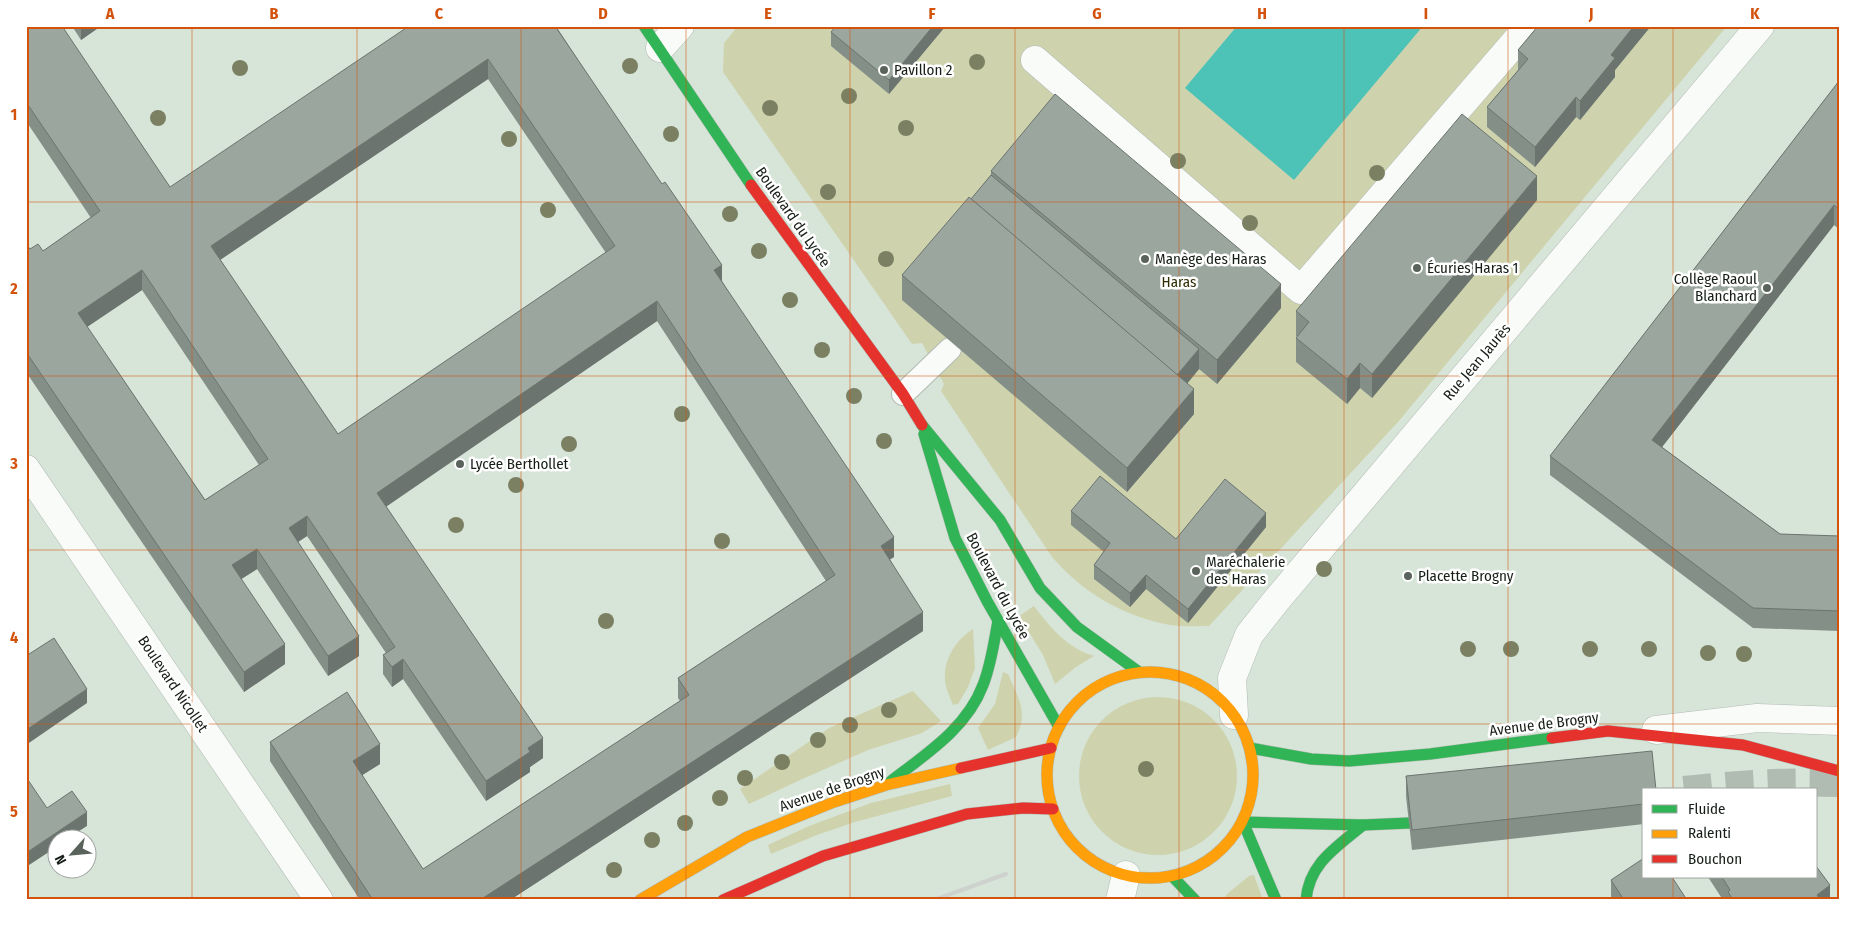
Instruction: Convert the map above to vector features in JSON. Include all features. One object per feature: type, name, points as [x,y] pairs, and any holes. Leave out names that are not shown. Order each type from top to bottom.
[{"type":"main road","name":"Boulevard du Lycée","points":[[644,26],[770,213],[903,394],[921,423],[1000,520],[1040,588],[1077,627],[1139,672]]},
{"type":"main road","name":"Boulevard du Lycée","points":[[921,423],[954,538],[998,621],[1059,727]]},
{"type":"main road","points":[[886,785],[951,732],[971,708],[983,686],[998,621]]},
{"type":"main road","points":[[1139,672],[1175,674],[1208,690],[1234,715],[1250,748],[1253,786],[1243,822],[1225,846],[1201,865],[1172,876],[1149,878],[1123,888],[1102,866],[1082,852],[1065,832],[1053,809],[1047,779],[1051,748],[1059,727],[1079,700],[1086,695],[1107,681],[1139,672]]},
{"type":"main road","name":"Avenue de Brogny","points":[[1250,748],[1311,759],[1350,761],[1608,731],[1743,745],[1839,771]]},
{"type":"main road","name":"Avenue de Brogny","points":[[640,900],[747,837],[797,816],[886,785],[1051,748]]},
{"type":"main road","points":[[723,900],[823,856],[958,817],[1023,808],[1053,809]]},
{"type":"main road","points":[[1243,822],[1363,825],[1409,823]]},
{"type":"main road","points":[[1243,822],[1276,900]]},
{"type":"main road","points":[[1306,900],[1309,881],[1314,870],[1324,858],[1363,825]]},
{"type":"main road","points":[[1172,876],[1196,900]]},
{"type":"street","points":[[660,48],[680,26]]},
{"type":"street","points":[[1035,60],[1301,290],[1529,26]]},
{"type":"street","name":"Rue Jean Jaurès","points":[[1234,715],[1232,678],[1249,635],[1760,26]]},
{"type":"street","name":"Boulevard Nicollet","points":[[26,469],[319,900]]},
{"type":"street","points":[[1630,734],[1757,718],[1839,721]]},
{"type":"lane","points":[[903,394],[950,349]]},
{"type":"green space","name":"Haras","points":[[738,26],[1727,26],[1398,422],[1209,626],[1180,626],[1136,616],[1105,601],[1077,582],[1052,557],[941,391],[944,384],[922,343],[912,344],[723,72],[724,43]]},
{"type":"green space","points":[[1034,606],[1053,629],[1067,642],[1075,648],[1094,656],[1076,667],[1055,684],[1043,655],[1019,616]]},
{"type":"green space","points":[[973,629],[975,668],[968,687],[958,704],[953,705],[946,686],[945,669],[947,661],[955,646]]},
{"type":"green space","points":[[1003,672],[1008,674],[1021,705],[1022,720],[1016,737],[988,750],[978,728],[995,704]]},
{"type":"green space","points":[[913,691],[941,721],[922,733],[868,750],[749,804],[740,789],[829,728]]},
{"type":"green space","points":[[1166,697],[1181,700],[1195,706],[1214,720],[1224,732],[1234,753],[1237,776],[1234,799],[1224,820],[1214,832],[1202,842],[1181,852],[1166,855],[1150,855],[1135,852],[1114,842],[1092,820],[1080,791],[1079,768],[1082,753],[1092,732],[1114,710],[1143,698]]},
{"type":"green space","points":[[950,784],[952,796],[855,822],[771,854],[768,845],[809,826],[871,803]]},
{"type":"green space","points":[[1254,875],[1263,900],[1226,900],[1227,894],[1249,876]]},
{"type":"water","points":[[1237,26],[1423,26],[1294,180],[1185,88]]},
{"type":"building","points":[[26,26],[62,26],[170,187],[409,26],[555,26],[662,184],[665,182],[722,265],[714,270],[894,537],[881,546],[923,612],[480,900],[373,900],[270,742],[347,692],[380,744],[353,761],[423,869],[689,695],[678,678],[835,575],[657,301],[377,493],[543,738],[528,748],[530,752],[486,781],[403,659],[392,667],[383,655],[395,647],[307,516],[289,528],[359,636],[328,656],[257,549],[232,565],[285,644],[244,672],[26,352],[26,244],[30,249],[38,244],[43,251],[100,211],[26,102]],"holes":[[[488,59],[615,246],[338,434],[211,246]],[[142,270],[268,459],[205,500],[78,313]]]},
{"type":"building","name":"Pavillon 2","points":[[836,26],[933,26],[889,80],[831,32]]},
{"type":"building","points":[[1538,26],[1634,26],[1611,55],[1615,58],[1580,101],[1576,97],[1535,147],[1487,107],[1528,59],[1518,50]]},
{"type":"building","points":[[1839,81],[1839,209],[1834,205],[1652,440],[1780,534],[1839,536],[1839,611],[1753,608],[1550,456]]},
{"type":"building","name":"Manège des Haras","points":[[1055,94],[1281,284],[1217,360],[991,171]]},
{"type":"building","name":"Écuries Haras 1","points":[[1462,114],[1537,176],[1372,374],[1360,363],[1347,379],[1296,338],[1309,322],[1296,311]]},
{"type":"building","points":[[991,175],[1199,349],[1177,375],[971,199]]},
{"type":"building","points":[[969,197],[1194,389],[1127,468],[902,275]]},
{"type":"building","points":[[1100,476],[1176,539],[1225,479],[1266,513],[1188,609],[1146,575],[1130,593],[1094,565],[1110,543],[1071,511]]},
{"type":"building","points":[[54,638],[87,689],[26,730],[26,656]]},
{"type":"building","points":[[1652,751],[1656,788],[1642,788],[1642,804],[1412,830],[1406,776]]},
{"type":"building","points":[[26,777],[47,808],[72,791],[87,812],[63,828],[48,828],[48,838],[26,853]]},
{"type":"building","points":[[1642,859],[1642,878],[1673,878],[1687,900],[1617,900],[1622,897],[1611,880]]},
{"type":"building","points":[[1818,869],[1830,885],[1817,895],[1820,900],[1733,900],[1728,892],[1730,890],[1723,878],[1818,878]]},
{"type":"tunnel","points":[[1704,788],[1800,782],[1839,783]]},
{"type":"railway","points":[[934,900],[1006,874]]},
{"type":"traffic: fast","points":[[644,26],[751,185]]},
{"type":"traffic: fast","points":[[922,425],[1000,520],[1040,588],[1077,627],[1139,672]]},
{"type":"traffic: fast","points":[[924,434],[955,538],[987,601],[1059,727]]},
{"type":"traffic: fast","points":[[891,781],[944,739],[967,714],[976,700],[986,677],[998,621]]},
{"type":"traffic: fast","points":[[1250,748],[1311,759],[1349,761],[1430,754],[1552,738]]},
{"type":"traffic: fast","points":[[1276,900],[1243,822],[1363,825],[1409,823]]},
{"type":"traffic: fast","points":[[1306,900],[1308,887],[1318,866],[1334,849],[1363,825]]},
{"type":"traffic: fast","points":[[1172,876],[1195,900]]},
{"type":"traffic: slow","points":[[1150,672],[1170,674],[1189,680],[1215,696],[1229,710],[1245,736],[1251,755],[1253,775],[1251,795],[1245,814],[1229,840],[1215,854],[1189,870],[1170,876],[1150,878],[1130,876],[1111,870],[1085,854],[1071,840],[1055,814],[1049,795],[1047,775],[1049,755],[1055,736],[1071,710],[1085,696],[1111,680],[1130,674],[1150,672]]},
{"type":"traffic: slow","points":[[640,900],[747,837],[834,802],[886,785],[961,768]]},
{"type":"traffic: jam","points":[[751,185],[903,394],[922,425]]},
{"type":"traffic: jam","points":[[1552,738],[1608,731],[1743,745],[1839,771]]},
{"type":"traffic: jam","points":[[961,768],[1051,748]]},
{"type":"traffic: jam","points":[[723,900],[823,856],[967,814],[1023,808],[1053,809]]},
{"type":"place","name":"Pavillon 2","points":[[884,70]]},
{"type":"place","name":"Manège des Haras","points":[[1145,259]]},
{"type":"place","name":"Écuries Haras 1","points":[[1417,268]]},
{"type":"place","name":"Collège Raoul Blanchard","points":[[1767,288]]},
{"type":"place","name":"Lycée Berthollet","points":[[460,464]]},
{"type":"place","name":"Maréchalerie des Haras","points":[[1196,571]]},
{"type":"place","name":"Placette Brogny","points":[[1408,576]]}]
